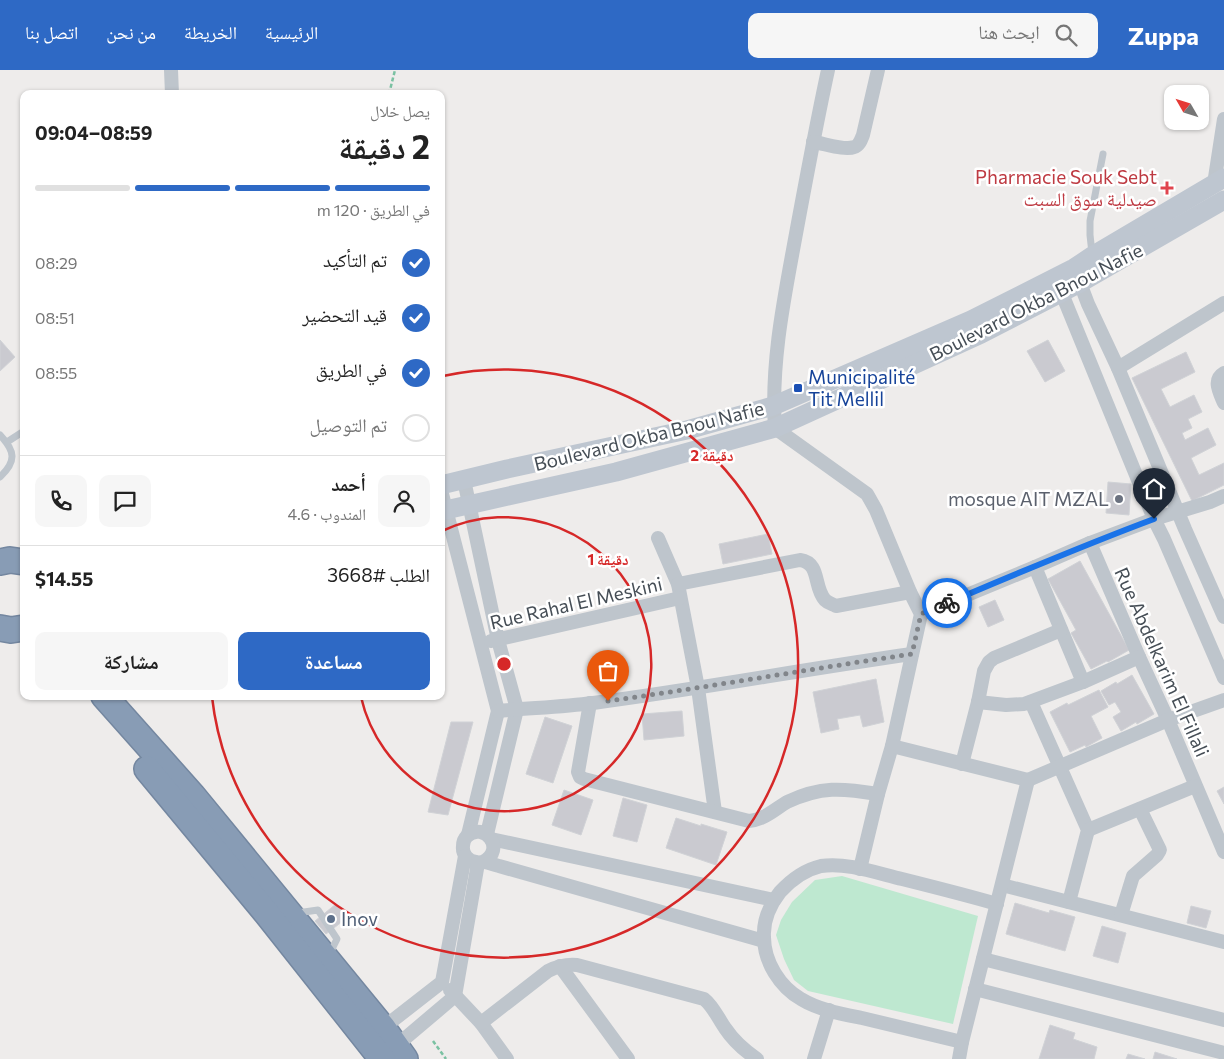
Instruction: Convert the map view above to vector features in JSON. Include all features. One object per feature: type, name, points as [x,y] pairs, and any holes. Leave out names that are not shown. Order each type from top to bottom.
[{"type":"highway","points":[[89,700],[268,915],[392,1048]]},
{"type":"highway","points":[[108,700],[192,796],[327,959],[392,1048]]},
{"type":"main road","name":"Boulevard Okba Bnou Nafie","points":[[1077,275],[1092,256],[1219,181]]},
{"type":"main road","name":"Boulevard Okba Bnou Nafie","points":[[445,510],[616,472],[775,428],[981,334],[1058,285],[1224,200]]},
{"type":"main road","name":"Boulevard Okba Bnou Nafie","points":[[445,484],[687,430],[773,406],[971,320],[1058,285]]},
{"type":"street","points":[[172,70],[172,90]]},
{"type":"street","points":[[828,70],[781,314],[775,364],[773,406],[775,428],[867,494],[876,510],[921,614],[892,746],[860,869]]},
{"type":"street","points":[[813,142],[846,148],[856,147],[863,135],[878,70]]},
{"type":"street","points":[[1219,181],[1224,119]]},
{"type":"street","points":[[1077,275],[1224,617]]},
{"type":"street","points":[[1058,285],[1154,519],[1224,678]]},
{"type":"street","points":[[1118,368],[1224,303]]},
{"type":"street","points":[[1224,373],[1217,380],[1224,403]]},
{"type":"street","points":[[464,480],[498,640],[516,710],[489,837],[493,843],[493,851],[490,857],[476,860]]},
{"type":"street","points":[[921,614],[1090,543],[1224,496]]},
{"type":"street","points":[[445,514],[498,712],[468,835],[463,842],[463,849],[476,860],[764,941]]},
{"type":"street","points":[[658,538],[679,591],[698,688],[715,812]]},
{"type":"street","name":"Rue Abdelkarim El Fillali","points":[[1090,543],[1224,852]]},
{"type":"street","name":"Rue Rahal El Meskini","points":[[481,644],[800,560],[810,564],[814,570],[822,596],[829,603],[836,606],[910,592]]},
{"type":"street","points":[[1035,567],[1083,682]]},
{"type":"street","points":[[962,764],[984,671],[988,662],[1061,630]]},
{"type":"street","points":[[498,712],[590,704],[912,654]]},
{"type":"street","points":[[978,702],[1006,705],[1024,704],[1083,682],[1139,657]]},
{"type":"street","points":[[892,746],[1028,780],[1168,720],[1224,700]]},
{"type":"street","points":[[1031,702],[1088,830],[1069,902]]},
{"type":"street","points":[[590,704],[578,772],[580,777],[745,820],[765,817],[791,801],[816,792],[842,789],[878,794]]},
{"type":"street","points":[[959,1059],[1028,780]]},
{"type":"street","points":[[1088,830],[1195,786]]},
{"type":"street","points":[[1121,915],[1133,876],[1157,855],[1160,850],[1140,809]]},
{"type":"street","points":[[468,835],[477,832],[489,837],[774,900]]},
{"type":"street","points":[[392,1048],[442,982],[476,860]]},
{"type":"street","points":[[392,1048],[456,996],[476,860]]},
{"type":"street","points":[[962,1042],[829,1010],[812,1005],[801,999],[782,984],[770,964],[764,941],[765,922],[774,900],[792,880],[813,868],[830,865],[860,869],[997,904]]},
{"type":"street","points":[[1002,885],[1224,942]]},
{"type":"street","points":[[983,959],[1224,1020]]},
{"type":"street","points":[[481,1023],[548,971],[560,966],[578,965],[704,998],[737,1043],[757,1059]]},
{"type":"street","points":[[560,966],[628,1059]]},
{"type":"street","points":[[442,982],[481,1023],[507,1059]]},
{"type":"street","points":[[975,989],[1224,1053]]},
{"type":"street","points":[[814,1059],[829,1010]]},
{"type":"lane","points":[[1092,256],[1090,222],[1103,154]]},
{"type":"lane","points":[[7,442],[20,434]]},
{"type":"lane","points":[[0,435],[7,442],[13,460],[0,477]]},
{"type":"path","points":[[390,90],[395,70]]},
{"type":"path","points":[[433,1041],[446,1059]]},
{"type":"green space","points":[[842,876],[978,916],[953,1024],[808,991],[794,980],[776,935],[781,920],[792,902],[815,880]]},
{"type":"building","points":[[0,340],[15,357],[0,371]]},
{"type":"building","points":[[1048,340],[1065,371],[1045,382],[1027,351]]},
{"type":"building","points":[[1186,352],[1195,372],[1161,389],[1170,407],[1194,395],[1202,412],[1188,419],[1192,428],[1182,433],[1185,440],[1208,428],[1216,445],[1191,458],[1199,475],[1224,463],[1224,485],[1192,501],[1132,378]]},
{"type":"building","name":"mosque AIT MZAL","points":[[1108,482],[1131,484],[1129,515],[1106,513]]},
{"type":"building","points":[[768,534],[772,554],[723,564],[719,544]]},
{"type":"building","points":[[1080,561],[1129,650],[1091,669],[1071,633],[1076,630],[1048,579]]},
{"type":"building","points":[[995,600],[1004,620],[988,627],[979,607]]},
{"type":"building","points":[[1132,675],[1154,714],[1121,731],[1113,717],[1121,712],[1115,702],[1109,705],[1101,691]]},
{"type":"building","points":[[876,679],[884,722],[863,727],[860,715],[837,719],[839,729],[821,733],[813,692]]},
{"type":"building","points":[[1099,690],[1108,707],[1091,716],[1102,738],[1086,747],[1085,745],[1070,752],[1050,712]]},
{"type":"building","points":[[682,711],[684,736],[644,740],[642,714]]},
{"type":"building","points":[[545,717],[572,726],[553,783],[526,774]]},
{"type":"building","points":[[451,722],[473,722],[448,815],[428,812]]},
{"type":"building","points":[[1224,787],[1224,804],[1217,791]]},
{"type":"building","points":[[564,790],[593,800],[581,835],[552,825]]},
{"type":"building","points":[[623,798],[647,805],[637,842],[613,836]]},
{"type":"building","points":[[676,818],[727,832],[716,865],[666,848]]},
{"type":"building","points":[[1015,903],[1049,913],[1050,910],[1075,917],[1065,951],[1006,934]]},
{"type":"building","name":"Inov","points":[[336,904],[347,918],[326,934],[315,921]]},
{"type":"building","points":[[1191,906],[1211,911],[1206,928],[1187,923]]},
{"type":"building","points":[[1102,926],[1126,933],[1118,963],[1093,956]]},
{"type":"building","points":[[1050,1025],[1075,1033],[1073,1039],[1097,1047],[1094,1059],[1039,1059]]},
{"type":"building","points":[[1155,1052],[1177,1059],[1153,1059]]},
{"type":"building","points":[[1128,1054],[1145,1059],[1126,1059]]},
{"type":"way so far","points":[[608,701],[912,654],[921,614],[947,603]]},
{"type":"place","name":"Pharmacie Souk Sebt صيدلية سوق السبت","points":[[1167,188]]},
{"type":"place","name":"Municipalité Tit Mellil","points":[[798,388]]},
{"type":"place","name":"mosque AIT MZAL","points":[[1119,499]]},
{"type":"place","name":"Inov","points":[[331,919]]},
{"type":"route","points":[[947,603],[1090,543],[1154,519]]}]
